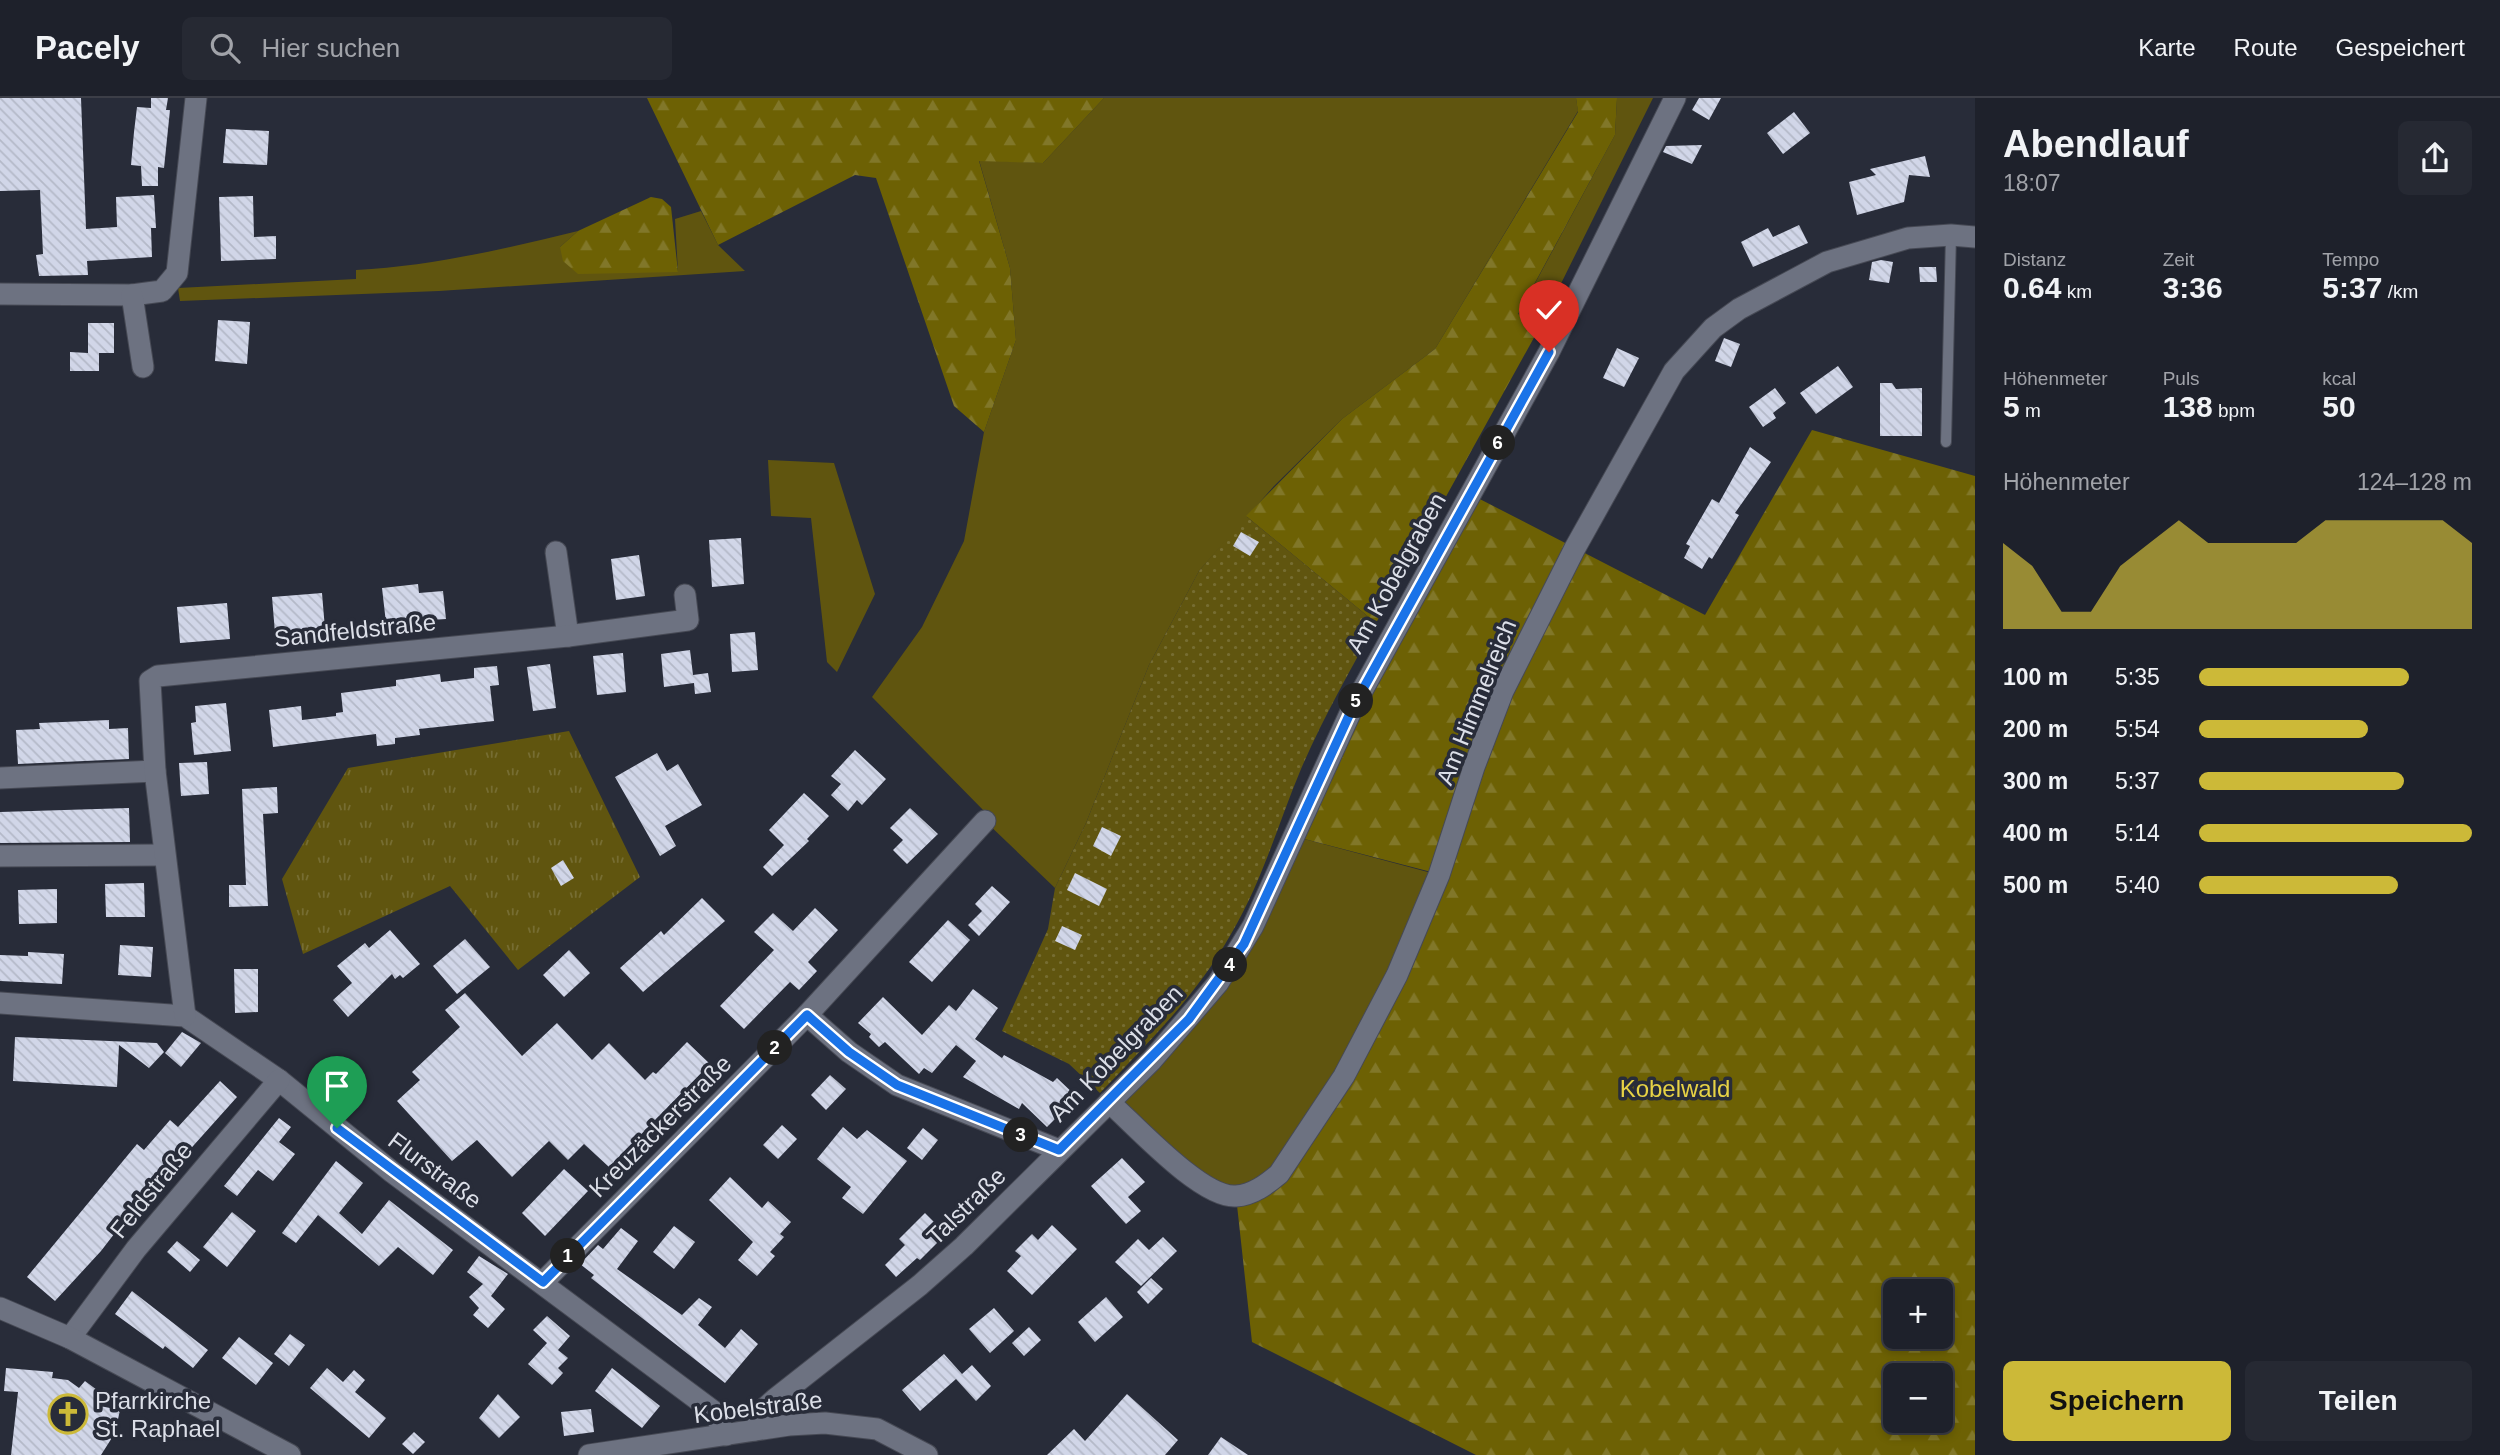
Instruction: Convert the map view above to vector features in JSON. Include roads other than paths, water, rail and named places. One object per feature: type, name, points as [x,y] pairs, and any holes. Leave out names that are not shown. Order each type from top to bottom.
[{"type":"street","points":[[0,294],[132,295],[162,291],[177,273],[196,98]]},
{"type":"street","name":"Am Kobelgraben","points":[[1059,1150],[1189,1019],[1244,944],[1352,709],[1549,352],[1675,98]]},
{"type":"street","name":"Am Himmelreich","points":[[1109,1102],[1212,1191],[1236,1196],[1266,1185],[1279,1174],[1344,1076],[1391,987],[1435,885],[1474,767],[1513,669],[1575,548],[1674,371],[1713,328],[1740,309],[1800,275],[1880,244],[1908,238],[1951,235],[1975,237]]},
{"type":"street","points":[[132,295],[143,367]]},
{"type":"street","points":[[556,552],[568,636]]},
{"type":"street","name":"Sandfeldstraße","points":[[155,771],[150,681],[158,676],[568,636],[688,620],[685,595]]},
{"type":"street","points":[[0,778],[155,771],[185,1016],[0,1003]]},
{"type":"street","name":"Kreuzäckerstraße","points":[[543,1282],[807,1015],[985,821]]},
{"type":"street","points":[[0,856],[164,856]]},
{"type":"street","name":"Talstraße","points":[[755,1430],[765,1408],[925,1281],[1059,1150],[897,1085],[858,1059],[807,1015]]},
{"type":"street","name":"Flurstraße","points":[[185,1016],[279,1080],[392,1171],[713,1411],[726,1435]]},
{"type":"street","name":"Feldstraße","points":[[70,1338],[136,1249],[279,1080]]},
{"type":"street","points":[[0,1308],[70,1338],[290,1455]]},
{"type":"street","name":"Kobelstraße","points":[[589,1455],[621,1453],[801,1424],[855,1425],[896,1437],[927,1455]]},
{"type":"lane","points":[[1946,442],[1951,235]]},
{"type":"place","name":"Pfarrkirche St. Raphael","points":[[68,1414]]},
{"type":"park label","name":"Kobelwald","points":[[1675,1088]]}]
